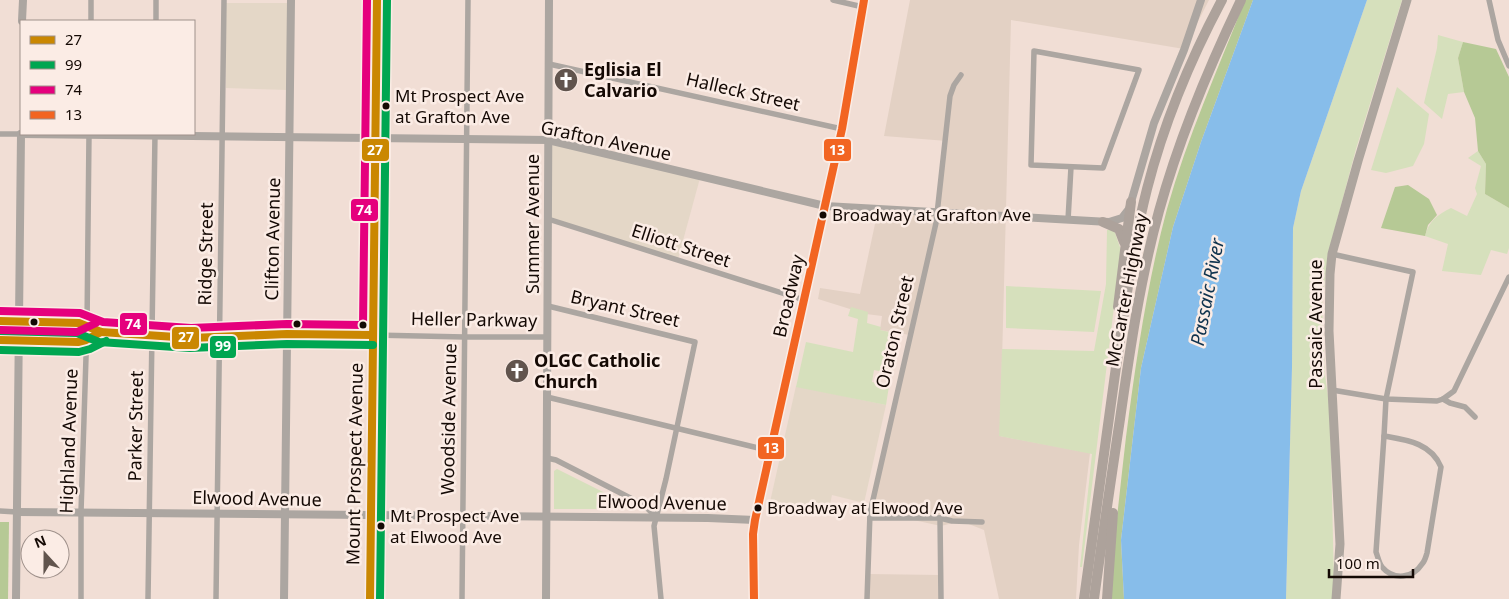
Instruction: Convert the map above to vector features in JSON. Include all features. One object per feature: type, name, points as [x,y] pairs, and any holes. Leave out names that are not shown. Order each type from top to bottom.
[{"type":"highway","points":[[1084,599],[1134,248],[1148,188],[1177,96],[1222,0]]},
{"type":"highway","points":[[1213,59],[1235,0]]},
{"type":"highway","name":"McCarter Highway","points":[[1094,599],[1140,290],[1159,211],[1182,140],[1213,59],[1240,0]]},
{"type":"highway","points":[[1113,389],[1118,309],[1131,202]]},
{"type":"highway","points":[[1103,222],[1119,229],[1123,238],[1124,248]]},
{"type":"highway","points":[[1106,599],[1122,401]]},
{"type":"main road","name":"Mount Prospect Avenue","points":[[370,599],[377,0]]},
{"type":"main road","name":"Passaic Avenue","points":[[1336,599],[1340,544],[1329,294],[1332,254],[1407,0]]},
{"type":"main road","name":"Broadway","points":[[754,599],[753,534],[755,520],[842,129],[864,3]]},
{"type":"main road","name":"Heller Parkway","points":[[0,321],[79,323],[101,332],[152,336],[220,338],[287,334],[373,335]]},
{"type":"main road","points":[[0,340],[78,342],[101,332]]},
{"type":"street","points":[[22,20],[23,0]]},
{"type":"street","points":[[91,0],[91,20]]},
{"type":"street","points":[[156,0],[156,20]]},
{"type":"street","name":"Ridge Street","points":[[216,599],[224,0]]},
{"type":"street","name":"Clifton Avenue","points":[[284,599],[291,0]]},
{"type":"street","name":"Woodside Avenue","points":[[462,599],[468,0]]},
{"type":"street","name":"Summer Avenue","points":[[546,599],[549,0]]},
{"type":"street","points":[[833,0],[864,3]]},
{"type":"street","name":"McCarter Highway","points":[[1131,202],[1154,123],[1184,50],[1201,0]]},
{"type":"street","points":[[1490,0],[1498,40],[1509,66]]},
{"type":"street","points":[[1034,51],[1139,70],[1103,168],[1071,167],[1031,165],[1034,51]]},
{"type":"street","name":"Halleck Street","points":[[549,64],[842,129]]},
{"type":"street","name":"Oraton Street","points":[[867,599],[870,518],[938,213],[950,96],[954,85],[961,75]]},
{"type":"street","name":"Grafton Avenue","points":[[0,134],[20,134]]},
{"type":"street","points":[[16,599],[21,135]]},
{"type":"street","name":"Grafton Avenue","points":[[89,135],[548,140],[825,206],[1103,222],[1122,218],[1129,209],[1131,202]]},
{"type":"street","name":"Highland Avenue","points":[[81,599],[89,135]]},
{"type":"street","name":"Parker Street","points":[[148,599],[155,135]]},
{"type":"street","points":[[1068,220],[1071,167]]},
{"type":"street","name":"Elliott Street","points":[[548,219],[804,300]]},
{"type":"street","points":[[1332,254],[1413,272],[1386,399],[1376,552],[1382,566],[1392,574],[1402,577],[1411,574],[1422,564],[1427,553],[1441,468],[1437,457],[1424,446],[1384,436]]},
{"type":"street","points":[[1332,390],[1386,399],[1437,401],[1443,399],[1454,391],[1509,277]]},
{"type":"street","name":"Bryant Street","points":[[548,306],[696,342],[676,429]]},
{"type":"street","name":"Heller Parkway","points":[[373,335],[547,337]]},
{"type":"street","points":[[547,397],[770,451]]},
{"type":"street","points":[[1443,399],[1465,407],[1475,416]]},
{"type":"street","points":[[661,599],[654,533],[676,429]]},
{"type":"street","points":[[547,458],[553,459],[644,504],[656,517]]},
{"type":"street","name":"Elwood Avenue","points":[[0,511],[656,517],[755,520]]},
{"type":"street","points":[[870,518],[940,518],[952,521],[982,522]]},
{"type":"street","points":[[940,518],[941,599]]},
{"type":"shaded area","points":[[910,0],[1209,0],[1184,49],[1011,20],[1000,436],[1090,453],[1079,545],[1076,599],[999,599],[984,530],[961,521],[941,526],[872,511],[910,335],[880,330],[882,316],[866,314],[818,299],[820,288],[860,294],[878,210],[938,213],[947,141],[884,136]]},
{"type":"shaded area","points":[[226,3],[288,3],[288,90],[226,88]]},
{"type":"shaded area","points":[[548,142],[700,178],[678,259],[548,218]]},
{"type":"shaded area","points":[[796,386],[886,405],[864,503],[832,495],[828,514],[770,502]]},
{"type":"shaded area","points":[[868,574],[940,575],[940,599],[868,599]]},
{"type":"green space","points":[[1245,0],[1253,0],[1201,142],[1173,227],[1141,368],[1121,540],[1124,599],[1111,599],[1115,538],[1126,437],[1138,351],[1160,237],[1184,156]]},
{"type":"green space","points":[[1367,0],[1402,0],[1356,149],[1328,254],[1322,305],[1325,375],[1330,410],[1334,583],[1332,599],[1286,599],[1292,367],[1293,228],[1301,191]]},
{"type":"green space","points":[[1438,35],[1463,42],[1458,58],[1464,92],[1448,94],[1442,119],[1424,103],[1437,48]]},
{"type":"green space","points":[[1463,42],[1496,49],[1509,77],[1509,208],[1485,194],[1486,164],[1478,151],[1475,118],[1464,92],[1458,58]]},
{"type":"green space","points":[[1397,87],[1429,114],[1424,144],[1413,166],[1386,173],[1371,170]]},
{"type":"green space","points":[[1478,151],[1486,164],[1485,194],[1509,208],[1509,248],[1507,254],[1491,250],[1481,275],[1442,271],[1448,244],[1425,236],[1434,219],[1451,208],[1467,216],[1477,194],[1475,188],[1481,166],[1468,158]]},
{"type":"green space","points":[[1408,185],[1429,199],[1437,215],[1428,225],[1425,236],[1381,228],[1395,187]]},
{"type":"green space","points":[[1107,230],[1114,230],[1121,250],[1082,567],[1080,567],[1092,454],[999,436],[1002,349],[1094,351],[1106,284]]},
{"type":"green space","points":[[1006,286],[1101,291],[1094,332],[1006,328]]},
{"type":"green space","points":[[851,307],[868,312],[867,323],[881,327],[880,330],[900,334],[892,374],[874,370],[872,382],[889,386],[886,405],[796,387],[806,342],[853,352],[858,319],[848,316]]},
{"type":"green space","points":[[557,469],[637,509],[554,509],[554,471]]},
{"type":"green space","points":[[0,522],[9,522],[8,599],[0,599]]},
{"type":"water","name":"Passaic River","points":[[1253,0],[1367,0],[1301,191],[1293,228],[1292,367],[1286,599],[1124,599],[1121,540],[1141,368],[1173,227],[1201,142]]},
{"type":"transit line","name":"74","points":[[0,311],[80,313],[103,322],[191,328],[287,324],[363,325],[367,0]]},
{"type":"transit line","name":"27","points":[[370,599],[377,0]]},
{"type":"transit line","name":"99","points":[[380,599],[387,0]]},
{"type":"transit line","name":"13","points":[[754,599],[753,534],[755,520],[842,129],[864,0]]},
{"type":"transit line","name":"27","points":[[0,321],[79,323],[101,332],[191,338],[287,334],[373,335]]},
{"type":"transit line","name":"74","points":[[0,330],[77,332],[96,323]]},
{"type":"transit line","name":"99","points":[[0,331],[77,333],[99,342],[190,348],[287,344],[373,345]]},
{"type":"transit line","name":"27","points":[[0,340],[78,342],[101,332]]},
{"type":"transit line","name":"99","points":[[0,350],[79,352],[106,341]]},
{"type":"place","name":"Eglisia El Calvario","points":[[566,80]]},
{"type":"place","name":"Mt Prospect Ave at Grafton Ave","points":[[386,106]]},
{"type":"place","name":"Broadway at Grafton Ave","points":[[823,215]]},
{"type":"place","name":"OLGC Catholic Church","points":[[517,371]]},
{"type":"place","name":"Broadway at Elwood Ave","points":[[758,508]]},
{"type":"place","name":"Mt Prospect Ave at Elwood Ave","points":[[381,526]]}]
